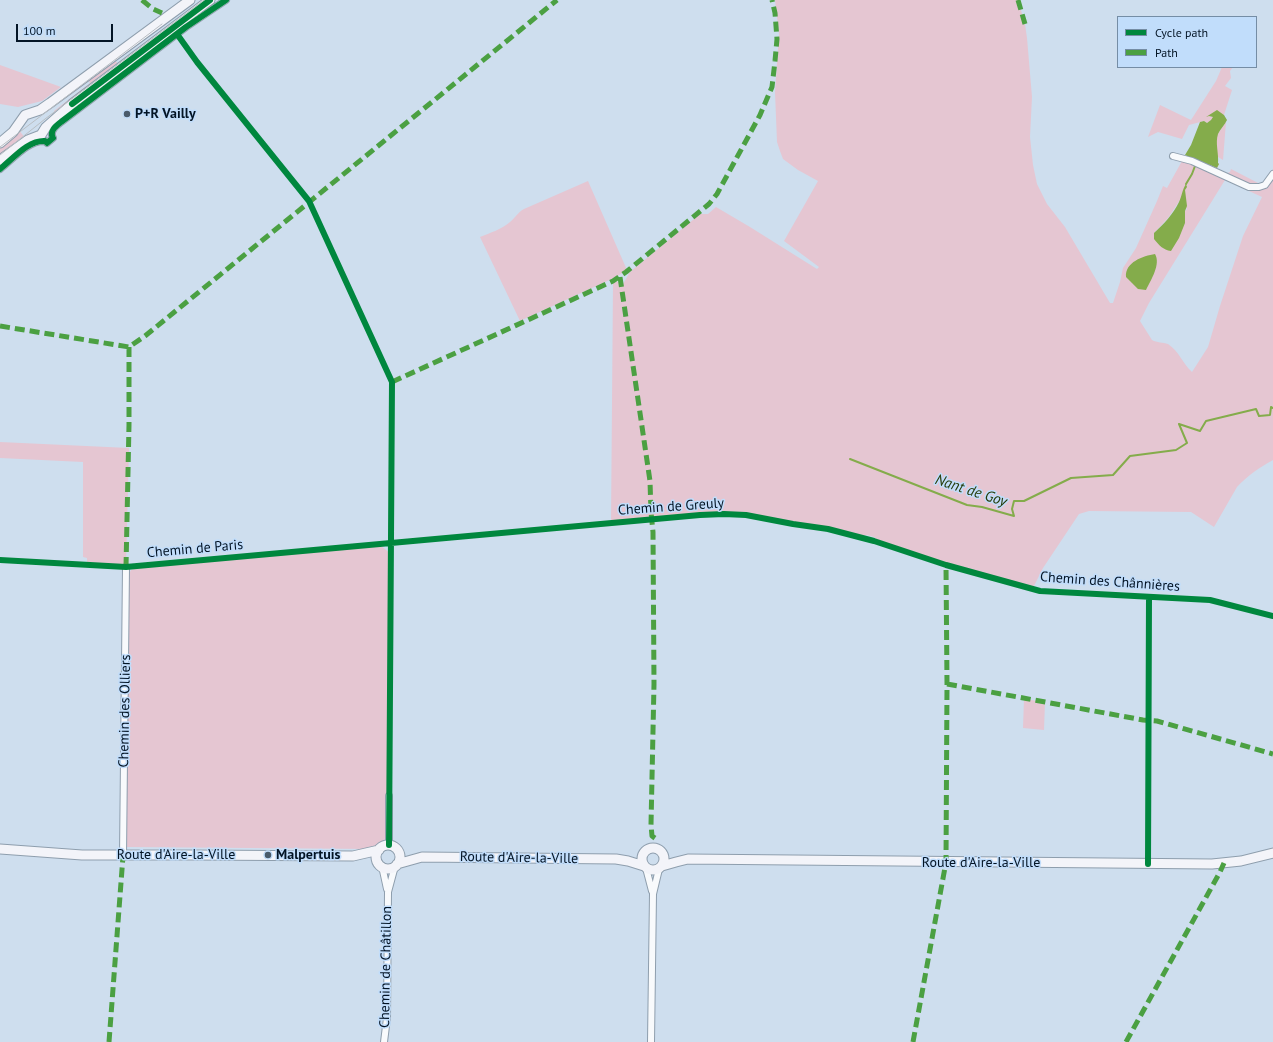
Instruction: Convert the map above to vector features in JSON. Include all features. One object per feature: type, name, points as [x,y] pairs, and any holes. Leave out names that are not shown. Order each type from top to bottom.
[{"type":"main road","points":[[0,143],[13,132],[25,115],[35,112],[50,103],[190,0]]},
{"type":"main road","points":[[0,160],[23,143],[41,135],[46,127],[72,104],[210,0]]},
{"type":"main road","points":[[35,112],[41,114],[44,118],[46,127]]},
{"type":"main road","points":[[21,122],[21,127],[24,133],[33,138]]},
{"type":"main road","points":[[382,847],[393,847],[400,858],[396,865],[388,868],[381,865],[377,857],[379,850],[382,847]]},
{"type":"main road","name":"Route d'Aire-la-Ville","points":[[393,847],[422,857]]},
{"type":"main road","points":[[652,848],[661,851],[664,858],[660,868],[654,871],[645,867],[641,858],[645,851],[652,848]]},
{"type":"main road","name":"Route d'Aire-la-Ville","points":[[0,849],[50,854],[123,856],[353,856],[379,850]]},
{"type":"main road","name":"Route d'Aire-la-Ville","points":[[616,859],[645,851]]},
{"type":"main road","name":"Route d'Aire-la-Ville","points":[[661,851],[688,859]]},
{"type":"main road","name":"Route d'Aire-la-Ville","points":[[660,868],[688,859],[1206,864],[1241,861],[1273,853]]},
{"type":"main road","name":"Route d'Aire-la-Ville","points":[[353,856],[381,865]]},
{"type":"main road","name":"Route d'Aire-la-Ville","points":[[396,865],[422,857],[616,859],[628,861],[645,867]]},
{"type":"street","points":[[0,169],[30,144],[42,141],[47,143],[53,138],[51,135],[52,130],[62,122],[186,27],[226,0]]},
{"type":"street","points":[[1173,156],[1192,161],[1253,187],[1265,185],[1273,174]]},
{"type":"street","name":"Chemin des Olliers","points":[[123,856],[126,567]]},
{"type":"street","points":[[390,796],[393,847]]},
{"type":"street","name":"Chemin de Châtillon","points":[[381,865],[388,892],[387,1018],[384,1042]]},
{"type":"street","name":"Chemin de Châtillon","points":[[388,892],[396,865]]},
{"type":"street","points":[[645,867],[653,894]]},
{"type":"street","points":[[651,1042],[653,894],[660,868]]},
{"type":"shaded area","points":[[775,0],[1018,0],[1025,24],[1027,38],[1032,97],[1030,137],[1037,184],[1047,204],[1065,227],[1110,303],[1113,303],[1123,268],[1136,248],[1163,186],[1167,188],[1182,161],[1196,166],[1226,122],[1223,160],[1218,157],[1219,164],[1217,168],[1225,174],[1230,172],[1231,169],[1260,184],[1273,178],[1273,460],[1254,472],[1237,487],[1214,527],[1191,512],[1089,511],[1079,514],[1043,568],[1033,588],[957,567],[879,541],[874,537],[867,535],[862,536],[839,530],[734,513],[700,514],[611,522],[613,283],[616,281],[623,284],[630,272],[700,214],[708,214],[716,207],[817,269],[819,267],[784,241],[818,181],[798,170],[783,159],[777,142],[775,92],[779,34]],"holes":[[[1225,180],[1262,197],[1243,236],[1208,347],[1192,372],[1172,347],[1168,344],[1152,340],[1140,321],[1149,303]],[[1180,200],[1187,209],[1185,211],[1185,223],[1154,233],[1168,218]]]},
{"type":"shaded area","points":[[114,58],[119,66],[55,114],[54,111],[90,83],[89,81],[45,113],[43,112]]},
{"type":"shaded area","points":[[0,65],[61,87],[42,101],[18,107],[0,104]]},
{"type":"shaded area","points":[[1222,68],[1232,68],[1230,71],[1231,78],[1225,86],[1232,90],[1224,115],[1219,113],[1209,116],[1213,117],[1213,119],[1207,123],[1204,121],[1189,125],[1182,139],[1158,132],[1148,137],[1160,105],[1191,120],[1216,81]]},
{"type":"shaded area","points":[[1217,110],[1224,115],[1227,120],[1217,137],[1219,164],[1217,168],[1185,155],[1191,145],[1200,122],[1204,121],[1207,123],[1213,117],[1206,117]]},
{"type":"shaded area","points":[[19,130],[25,138],[0,157],[0,145]]},
{"type":"shaded area","points":[[588,181],[627,270],[616,277],[520,321],[480,237],[503,227],[524,209]]},
{"type":"shaded area","points":[[1186,184],[1187,187],[1185,190],[1187,206],[1185,211],[1185,223],[1179,238],[1171,251],[1166,250],[1154,239],[1154,233],[1174,211]]},
{"type":"shaded area","points":[[1155,254],[1157,262],[1155,272],[1146,290],[1138,289],[1126,277],[1128,267],[1140,258]]},
{"type":"shaded area","points":[[0,442],[129,448],[126,565],[87,563],[87,558],[83,557],[83,462],[0,458]]},
{"type":"shaded area","points":[[381,546],[390,553],[388,833],[384,840],[371,849],[127,847],[125,840],[129,574],[131,570],[136,568]]},
{"type":"shaded area","points":[[1024,699],[1045,702],[1044,730],[1023,728]]},
{"type":"waterway","points":[[1186,184],[1195,166]]},
{"type":"waterway","name":"Nant de Goy","points":[[850,459],[967,505],[982,507],[1014,516],[1012,509],[1014,501],[1024,501],[1071,478],[1113,475],[1130,456],[1176,450],[1187,443],[1179,424],[1200,431],[1206,421],[1256,409],[1259,416],[1270,415],[1271,407],[1273,408]]},
{"type":"tram line","points":[[0,155],[45,119],[204,0]]},
{"type":"tram line","points":[[0,147],[162,24]]},
{"type":"marked path","points":[[142,0],[153,9],[162,13]]},
{"type":"marked path","points":[[0,326],[129,347],[145,336],[557,0]]},
{"type":"marked path","points":[[392,382],[613,281],[709,204],[717,194],[760,115],[772,87],[777,39],[775,13],[772,0]]},
{"type":"marked path","points":[[1018,0],[1025,24]]},
{"type":"marked path","points":[[620,277],[650,481],[653,532],[654,684],[651,825],[652,836],[659,841]]},
{"type":"marked path","points":[[126,567],[129,347]]},
{"type":"marked path","points":[[913,1042],[946,862],[946,565]]},
{"type":"marked path","points":[[947,684],[1143,720],[1157,721],[1273,754]]},
{"type":"marked path","points":[[109,1042],[123,856]]},
{"type":"marked path","points":[[1126,1042],[1224,863]]},
{"type":"cycle path","points":[[72,104],[210,0]]},
{"type":"cycle path","points":[[0,169],[27,147],[39,142],[45,141],[47,143],[53,138],[52,131],[55,127],[186,27],[226,0]]},
{"type":"cycle path","points":[[177,34],[197,62],[309,201],[392,382],[389,845]]},
{"type":"cycle path","name":"Chemin de Greuly","points":[[0,560],[126,567],[724,514],[746,515],[828,529],[874,541],[946,565],[1040,591],[1210,600],[1273,616]]},
{"type":"cycle path","name":"Chemin des Chânnières","points":[[1148,864],[1149,597]]},
{"type":"place","name":"P+R Vailly","points":[[127,114]]},
{"type":"place","name":"Malpertuis","points":[[268,855]]}]
